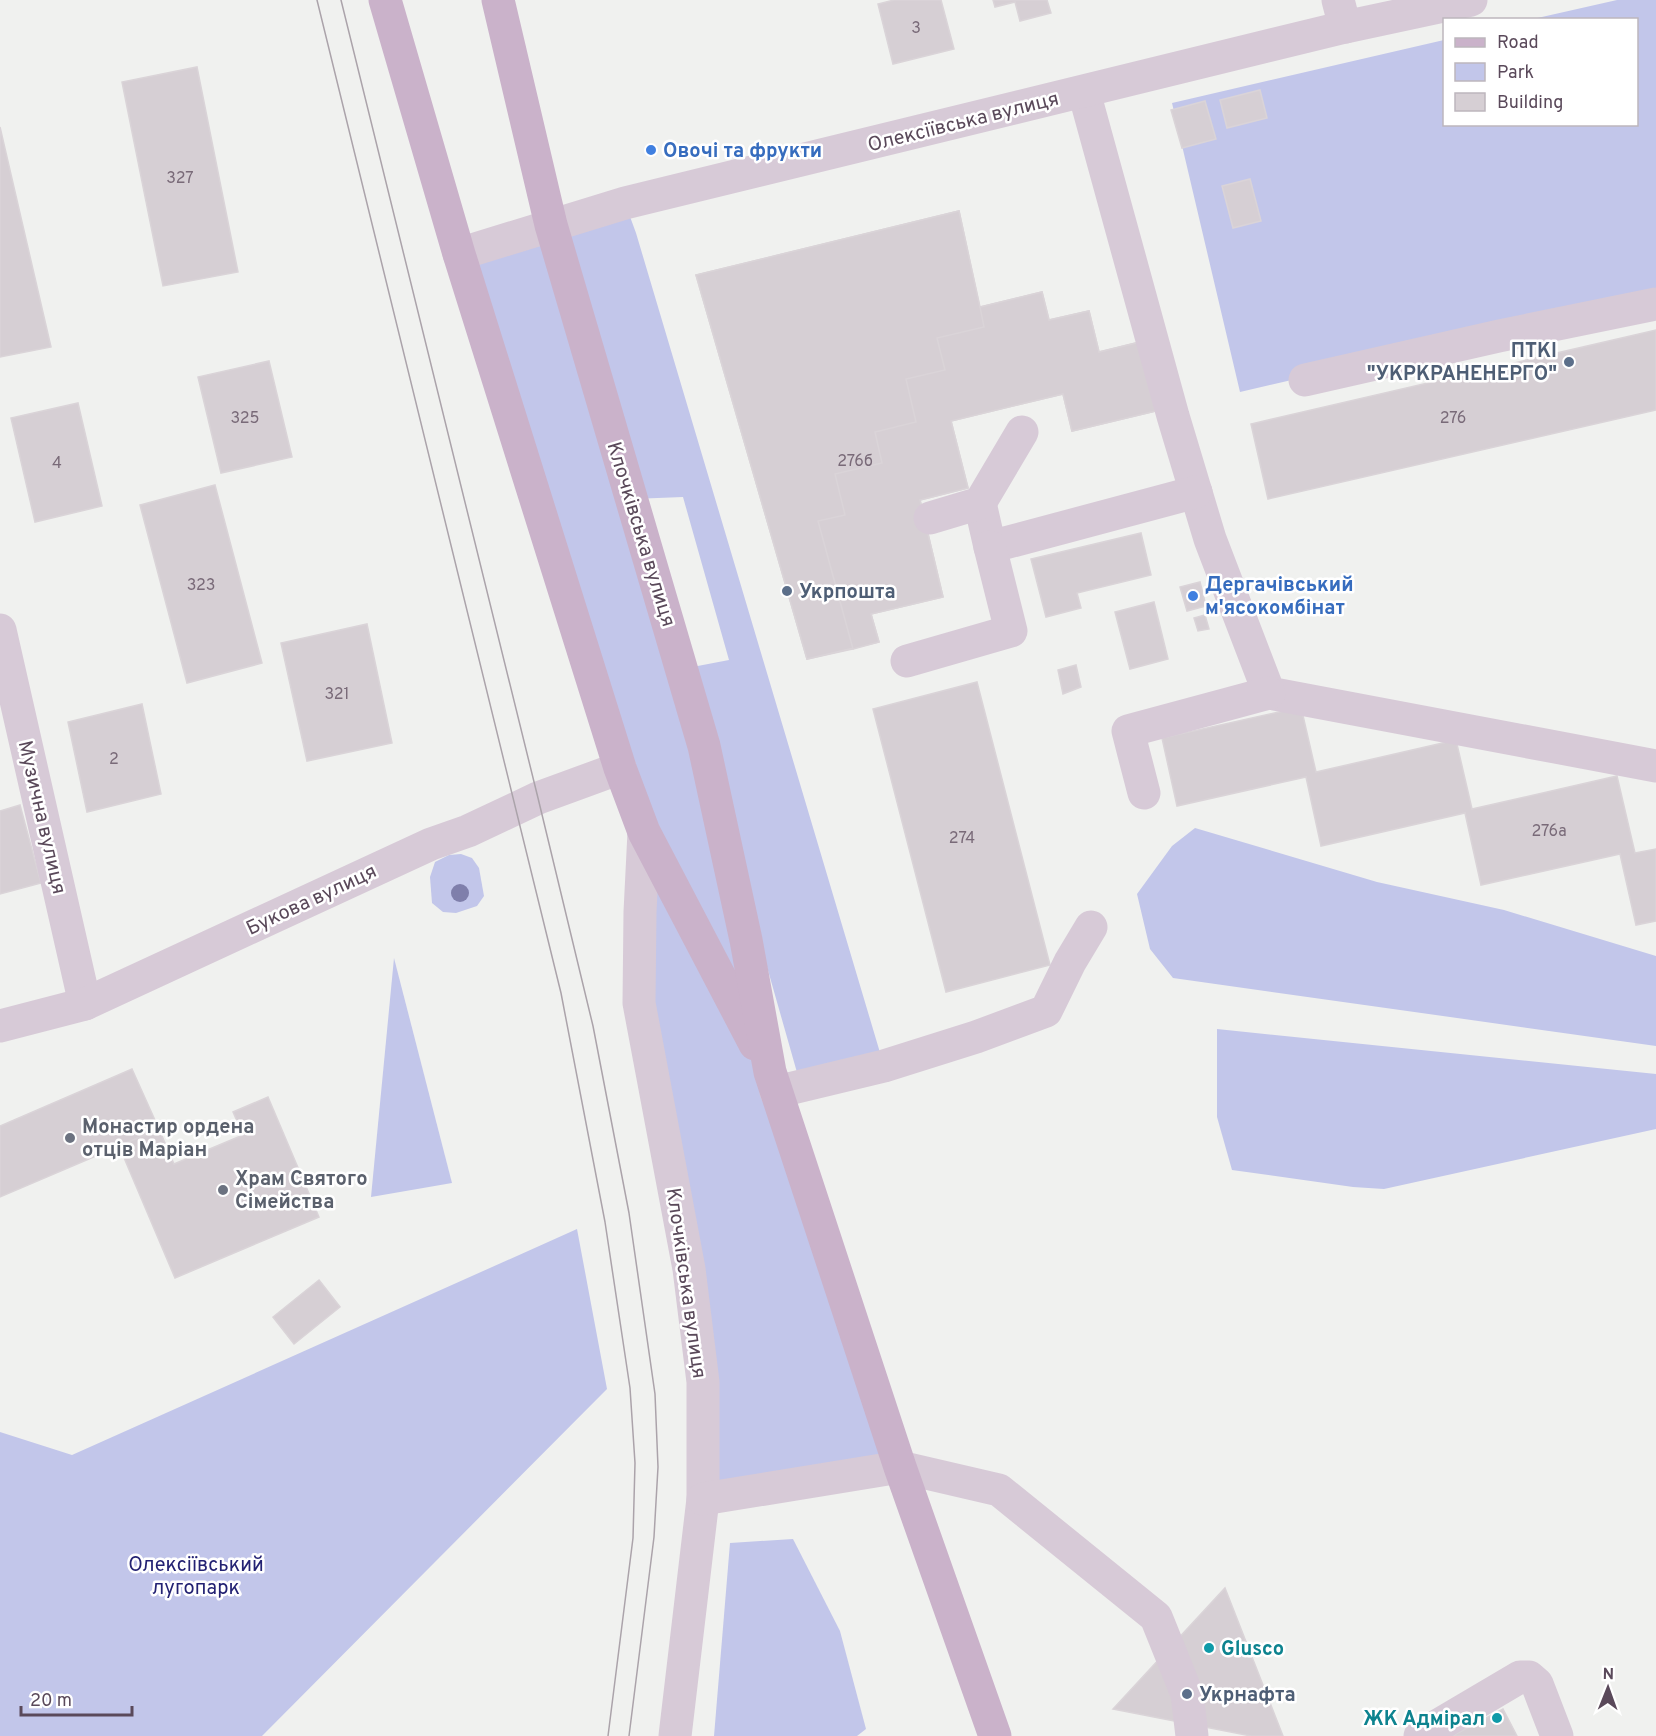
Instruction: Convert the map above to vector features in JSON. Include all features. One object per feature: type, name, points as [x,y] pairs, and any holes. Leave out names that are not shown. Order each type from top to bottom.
[{"type":"main road","name":"Клочківська вулиця","points":[[386,0],[459,254],[620,768],[644,832],[773,1082]]},
{"type":"main road","name":"Клочківська вулиця","points":[[498,0],[551,225],[704,746],[746,940],[773,1082],[900,1467],[995,1736]]},
{"type":"street","name":"Олексіївська вулиця","points":[[459,254],[625,203],[1084,92],[1341,14],[1471,0]]},
{"type":"street","points":[[1084,92],[1173,416],[1210,540],[1269,693]]},
{"type":"street","points":[[1305,381],[1499,336],[1656,303]]},
{"type":"street","points":[[930,518],[980,503],[1022,432]]},
{"type":"street","points":[[990,547],[1196,492]]},
{"type":"street","points":[[906,662],[1013,642],[980,503]]},
{"type":"street","name":"Музична вулиця","points":[[0,630],[86,1004]]},
{"type":"street","points":[[1144,793],[1128,731],[1269,693],[1656,766]]},
{"type":"street","name":"Букова вулиця","points":[[0,1026],[86,1004],[422,848],[468,831],[538,798],[620,768]]},
{"type":"street","name":"Клочківська вулиця","points":[[644,832],[639,1003],[689,1269],[702,1382],[703,1499],[675,1736]]},
{"type":"street","points":[[773,1082],[884,1066],[976,1037],[1046,1011],[1090,927]]},
{"type":"street","points":[[703,1499],[900,1467],[999,1490],[1156,1617],[1187,1694],[1192,1736]]},
{"type":"street","points":[[1420,1736],[1520,1677],[1529,1677],[1537,1684],[1557,1736]]},
{"type":"green space","points":[[1617,0],[1656,0],[1656,296],[1240,392],[1172,103],[1443,40],[1443,126],[1638,126],[1638,18],[1537,18]]},
{"type":"green space","points":[[625,203],[636,233],[884,1066],[800,1083],[708,759],[746,940],[900,1467],[703,1499],[620,768],[459,254]],"holes":[[[683,497],[729,660],[682,669],[632,499]]]},
{"type":"green space","points":[[1195,828],[1377,882],[1504,910],[1656,956],[1656,1046],[1173,978],[1150,949],[1137,894],[1172,846]]},
{"type":"green space","points":[[461,854],[472,858],[479,868],[484,896],[477,906],[456,913],[443,912],[432,903],[430,877],[435,862],[449,855]]},
{"type":"green space","points":[[394,958],[452,1183],[371,1197]]},
{"type":"green space","points":[[1217,1029],[1656,1074],[1656,1129],[1384,1189],[1353,1187],[1232,1170],[1217,1117]]},
{"type":"green space","name":"Олексіївський лугопарк","points":[[577,1229],[607,1389],[262,1736],[0,1736],[0,1432],[72,1455]]},
{"type":"green space","points":[[793,1539],[840,1631],[866,1729],[857,1736],[714,1736],[730,1543]]},
{"type":"building","points":[[894,0],[941,0],[954,49],[893,64],[878,4]]},
{"type":"building","points":[[993,0],[1047,0],[1051,13],[1020,21],[1015,2],[995,7]]},
{"type":"building","points":[[197,67],[238,272],[163,286],[122,82]]},
{"type":"building","points":[[1260,90],[1267,118],[1227,128],[1220,100]]},
{"type":"building","points":[[1205,101],[1216,139],[1182,148],[1171,110]]},
{"type":"building","points":[[0,127],[51,347],[0,357]]},
{"type":"building","points":[[1250,179],[1261,221],[1233,228],[1222,186]]},
{"type":"building","points":[[959,211],[984,327],[937,338],[945,370],[906,379],[916,422],[875,432],[882,463],[835,474],[845,515],[818,521],[853,649],[807,659],[696,275]]},
{"type":"building","points":[[959,211],[980,307],[1042,292],[1049,320],[1089,311],[1099,352],[1140,342],[1156,411],[1072,431],[1063,394],[951,421],[968,488],[920,500],[943,597],[871,614],[879,642],[807,659],[696,275]]},
{"type":"building","points":[[1042,292],[1049,320],[1089,311],[1099,352],[1140,342],[1156,411],[1072,431],[1063,394],[951,421],[968,488],[920,500],[943,597],[871,614],[879,642],[853,649],[818,521],[845,515],[835,474],[882,463],[875,432],[916,422],[906,379],[945,370],[937,338],[984,327],[980,307]]},
{"type":"building","points":[[1656,330],[1656,410],[1268,499],[1251,424]]},
{"type":"building","points":[[269,361],[292,457],[221,473],[198,377]]},
{"type":"building","points":[[78,403],[102,506],[35,522],[11,418]]},
{"type":"building","points":[[215,485],[262,663],[187,683],[140,505]]},
{"type":"building","points":[[1141,533],[1151,575],[1077,593],[1081,608],[1046,617],[1031,559]]},
{"type":"building","name":"Дергачівський м'ясокомбінат","points":[[1200,582],[1206,606],[1187,611],[1180,587]]},
{"type":"building","points":[[1154,602],[1168,659],[1130,669],[1115,612]]},
{"type":"building","points":[[1205,615],[1209,629],[1198,631],[1194,618]]},
{"type":"building","points":[[367,624],[392,743],[307,761],[281,643]]},
{"type":"building","points":[[1076,665],[1081,687],[1063,694],[1058,670]]},
{"type":"building","points":[[977,682],[1050,965],[946,992],[873,709]]},
{"type":"building","points":[[142,704],[161,794],[87,812],[68,722]]},
{"type":"building","points":[[1301,707],[1316,772],[1456,740],[1472,809],[1617,776],[1635,853],[1656,849],[1656,921],[1636,925],[1620,854],[1481,885],[1465,813],[1321,846],[1306,777],[1177,806],[1162,738]]},
{"type":"building","points":[[20,805],[41,883],[0,894],[0,811]]},
{"type":"building","name":"Монастир ордена отців Маріан","points":[[132,1069],[159,1129],[0,1197],[0,1126]]},
{"type":"building","name":"Храм Святого Сімейства","points":[[268,1097],[319,1217],[175,1278],[119,1146],[159,1129],[174,1164],[243,1135],[233,1112]]},
{"type":"building","points":[[319,1280],[340,1307],[294,1344],[273,1317]]},
{"type":"building","name":"Glusco","points":[[1225,1588],[1283,1736],[1251,1736],[1113,1709]]},
{"type":"building","name":"ЖК Адмірал","points":[[1503,1709],[1517,1736],[1436,1736],[1454,1735]]},
{"type":"tram line","points":[[317,0],[561,993],[605,1222],[630,1388],[635,1463],[633,1538],[608,1736]]},
{"type":"tram line","points":[[341,0],[593,1026],[629,1213],[655,1394],[658,1467],[654,1537],[629,1736]]},
{"type":"place","name":"Овочі та фрукти","points":[[651,150]]},
{"type":"place","name":"ПТКІ \"УКРКРАНЕНЕРГО\"","points":[[1569,362]]},
{"type":"place","name":"Укрпошта","points":[[787,591]]},
{"type":"place","name":"Дергачівський м'ясокомбінат","points":[[1193,596]]},
{"type":"place","name":"Монастир ордена отців Маріан","points":[[70,1138]]},
{"type":"place","name":"Храм Святого Сімейства","points":[[223,1190]]},
{"type":"place","name":"Glusco","points":[[1209,1648]]},
{"type":"place","name":"Укрнафта","points":[[1187,1694]]},
{"type":"place","name":"ЖК Адмірал","points":[[1497,1718]]}]
